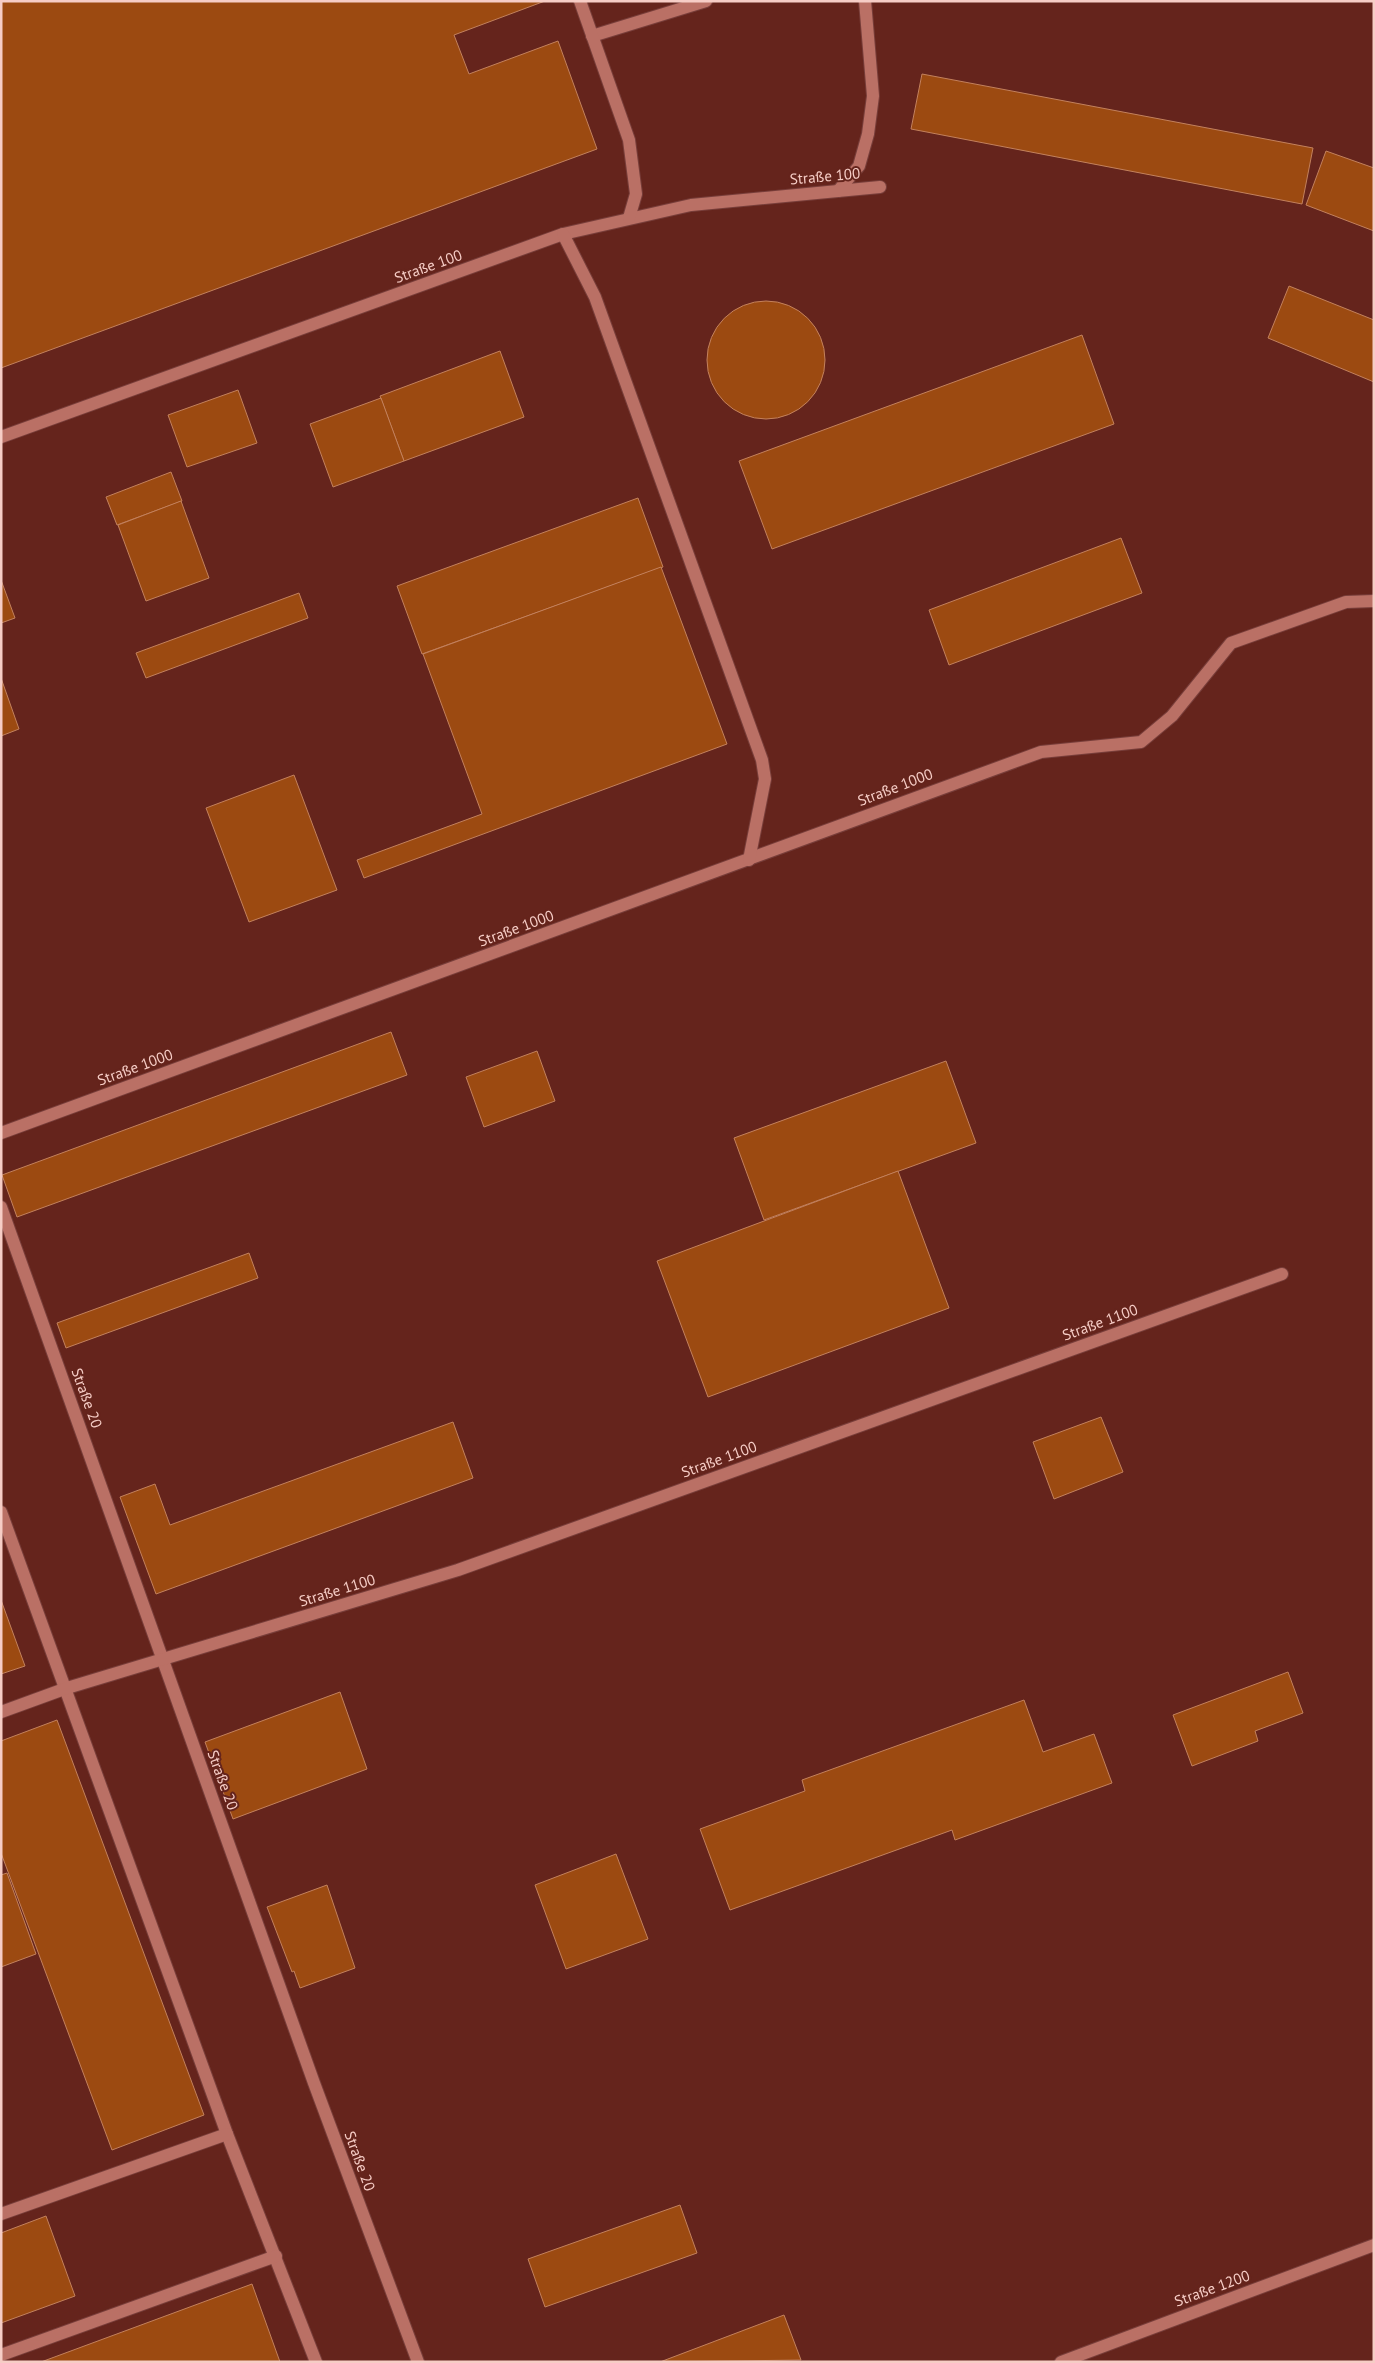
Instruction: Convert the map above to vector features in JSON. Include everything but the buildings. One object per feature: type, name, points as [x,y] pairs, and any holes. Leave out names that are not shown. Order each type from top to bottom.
[{"type":"street","points":[[580,1],[630,140],[636,194],[629,218]]},
{"type":"street","points":[[592,36],[706,1]]},
{"type":"street","points":[[838,191],[859,166],[869,125],[873,96],[865,1]]},
{"type":"street","name":"Straße 100","points":[[1,437],[564,234],[691,205],[880,187]]},
{"type":"street","points":[[564,234],[596,297],[762,760],[765,779],[749,860]]},
{"type":"street","name":"Straße 1000","points":[[1,1133],[1041,752],[1141,742],[1172,716],[1231,643],[1346,602],[1374,601]]},
{"type":"street","name":"Straße 20","points":[[1,1208],[314,2083],[418,2362]]},
{"type":"street","name":"Straße 1100","points":[[1,1712],[67,1688],[458,1570],[1282,1274]]},
{"type":"street","points":[[1,1512],[67,1688],[227,2134],[316,2362]]},
{"type":"street","points":[[1,2214],[227,2134]]},
{"type":"street","name":"Straße 1200","points":[[1061,2362],[1374,2245]]},
{"type":"street","points":[[1,2356],[276,2256]]}]
